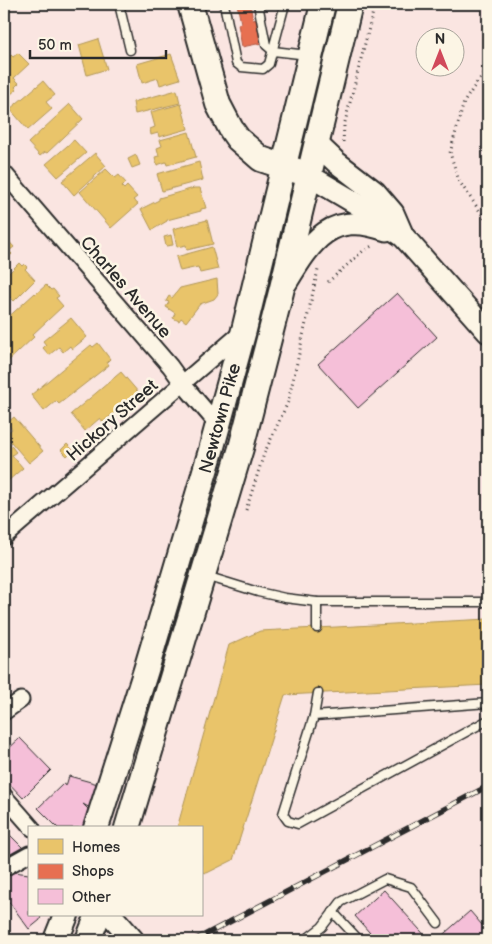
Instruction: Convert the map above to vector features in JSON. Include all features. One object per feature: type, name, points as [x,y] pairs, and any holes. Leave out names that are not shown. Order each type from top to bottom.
[{"type":"main road","points":[[190,4],[218,104],[238,139],[261,160],[308,174],[364,208],[403,236],[488,332]]},
{"type":"main road","name":"Newtown Pike","points":[[97,826],[146,670],[218,425],[244,330],[322,4]]},
{"type":"main road","name":"Newtown Pike","points":[[128,826],[204,575],[245,432],[281,292],[350,4]]},
{"type":"main road","points":[[316,144],[336,162],[376,192],[393,213],[403,236]]},
{"type":"main road","points":[[281,292],[314,240],[328,230],[353,223],[371,225],[403,236]]},
{"type":"main road","points":[[56,940],[66,916]]},
{"type":"main road","points":[[88,940],[98,916]]},
{"type":"main road","points":[[112,916],[133,940]]},
{"type":"street","name":"Charles Avenue","points":[[4,173],[170,366],[218,425]]},
{"type":"street","name":"Hickory Street","points":[[4,537],[244,330]]},
{"type":"street","points":[[4,712],[21,700]]},
{"type":"street","points":[[4,796],[30,826]]},
{"type":"street","points":[[4,868],[28,855]]},
{"type":"lane","points":[[119,4],[130,50]]},
{"type":"lane","points":[[224,4],[234,58],[238,66],[266,68],[273,51],[285,4]]},
{"type":"lane","points":[[258,4],[266,45],[273,51],[310,55]]},
{"type":"lane","points":[[204,575],[258,592],[316,602],[488,602]]},
{"type":"lane","points":[[316,602],[318,628]]},
{"type":"lane","points":[[318,693],[314,716],[283,814],[288,821],[298,824],[488,720]]},
{"type":"lane","points":[[314,716],[488,703]]},
{"type":"lane","points":[[305,940],[322,927],[341,902],[384,879],[411,887],[438,923]]},
{"type":"lane","points":[[334,912],[359,940]]},
{"type":"path","points":[[344,137],[344,126],[375,4]]},
{"type":"path","points":[[488,66],[464,102],[450,153],[459,181],[488,222]]},
{"type":"path","points":[[328,282],[363,251],[376,245]]},
{"type":"path","points":[[246,511],[264,454],[288,402],[319,264]]},
{"type":"building: Homes","points":[[98,39],[107,69],[87,75],[79,45]]},
{"type":"building: Homes","points":[[18,53],[29,64],[14,78],[19,83],[15,87],[17,89],[4,100],[4,62],[11,55],[13,57]]},
{"type":"building: Homes","points":[[171,54],[180,79],[160,85],[158,78],[142,83],[137,64]]},
{"type":"building: Homes","points":[[43,81],[55,95],[46,102],[52,109],[28,130],[10,109]]},
{"type":"building: Homes","points":[[177,90],[180,103],[135,114],[133,102]]},
{"type":"building: Homes","points":[[70,104],[83,119],[47,153],[45,152],[40,156],[28,143]]},
{"type":"building: Homes","points":[[181,104],[188,129],[159,137],[158,133],[151,135],[150,129],[155,127],[151,112]]},
{"type":"building: Homes","points":[[189,132],[196,157],[167,165],[166,162],[157,165],[155,157],[159,156],[157,148],[162,146],[160,140]]},
{"type":"building: Homes","points":[[74,140],[86,153],[58,177],[46,164]]},
{"type":"building: Homes","points":[[95,153],[106,166],[74,195],[62,181]]},
{"type":"building: Homes","points":[[136,155],[140,165],[132,168],[128,159]]},
{"type":"building: Homes","points":[[199,162],[203,180],[162,191],[157,174]]},
{"type":"building: Homes","points":[[106,169],[115,178],[119,175],[126,183],[122,187],[124,189],[127,186],[137,197],[133,200],[138,204],[111,228],[80,192]]},
{"type":"building: Homes","points":[[200,188],[206,208],[167,220],[152,230],[141,209],[159,200],[159,198]]},
{"type":"building: Homes","points":[[207,220],[213,244],[187,250],[186,245],[177,247],[173,229]]},
{"type":"building: Homes","points":[[171,235],[173,245],[166,246],[164,237]]},
{"type":"building: Homes","points":[[5,237],[14,247],[9,251],[12,254],[4,261]]},
{"type":"building: Homes","points":[[212,247],[218,269],[200,273],[198,267],[180,271],[176,257]]},
{"type":"building: Homes","points":[[19,263],[27,267],[25,269],[35,280],[14,301],[10,297],[4,303],[4,278]]},
{"type":"building: Homes","points":[[217,279],[218,294],[214,299],[200,304],[186,322],[181,318],[179,321],[173,318],[175,313],[166,307],[169,302],[166,301],[169,296],[172,298],[180,288]]},
{"type":"building: Homes","points":[[46,285],[59,296],[56,298],[63,306],[4,365],[4,321]]},
{"type":"building: Homes","points":[[71,318],[87,337],[72,349],[70,346],[63,352],[59,347],[49,355],[43,348],[46,345],[43,341]]},
{"type":"building: Homes","points":[[98,343],[110,359],[107,362],[109,365],[59,404],[56,401],[44,411],[31,395],[91,345],[93,347]]},
{"type":"building: Homes","points":[[121,372],[139,393],[103,422],[100,418],[85,431],[71,414]]},
{"type":"building: Homes","points":[[14,417],[43,451],[29,463],[5,435],[12,429],[7,423]]},
{"type":"building: Homes","points":[[4,437],[16,452],[12,455],[23,468],[8,481],[4,475]]},
{"type":"building: Homes","points":[[67,444],[73,450],[67,456],[61,450]]},
{"type":"building: Homes","points":[[488,619],[488,685],[285,695],[233,860],[207,873],[202,872],[202,826],[178,826],[229,645],[260,631]]},
{"type":"building: Shops","points":[[237,4],[250,4],[253,20],[257,19],[262,43],[242,47],[238,24],[241,23]]},
{"type":"building: Other","points":[[397,293],[437,337],[358,408],[318,364]]},
{"type":"building: Other","points":[[20,738],[51,770],[23,798],[4,778],[4,753]]},
{"type":"building: Other","points":[[69,776],[98,784],[90,808],[83,804],[92,813],[89,826],[56,826],[38,808],[63,784],[66,786]]},
{"type":"building: Other","points":[[6,831],[23,848],[4,859],[4,832]]},
{"type":"building: Other","points":[[6,871],[28,874],[28,916],[41,916],[40,920],[29,929],[4,895]]},
{"type":"building: Other","points":[[384,890],[429,940],[376,940],[355,916]]},
{"type":"building: Other","points":[[470,911],[488,932],[487,940],[437,940]]},
{"type":"railway","points":[[195,940],[488,786]]}]
